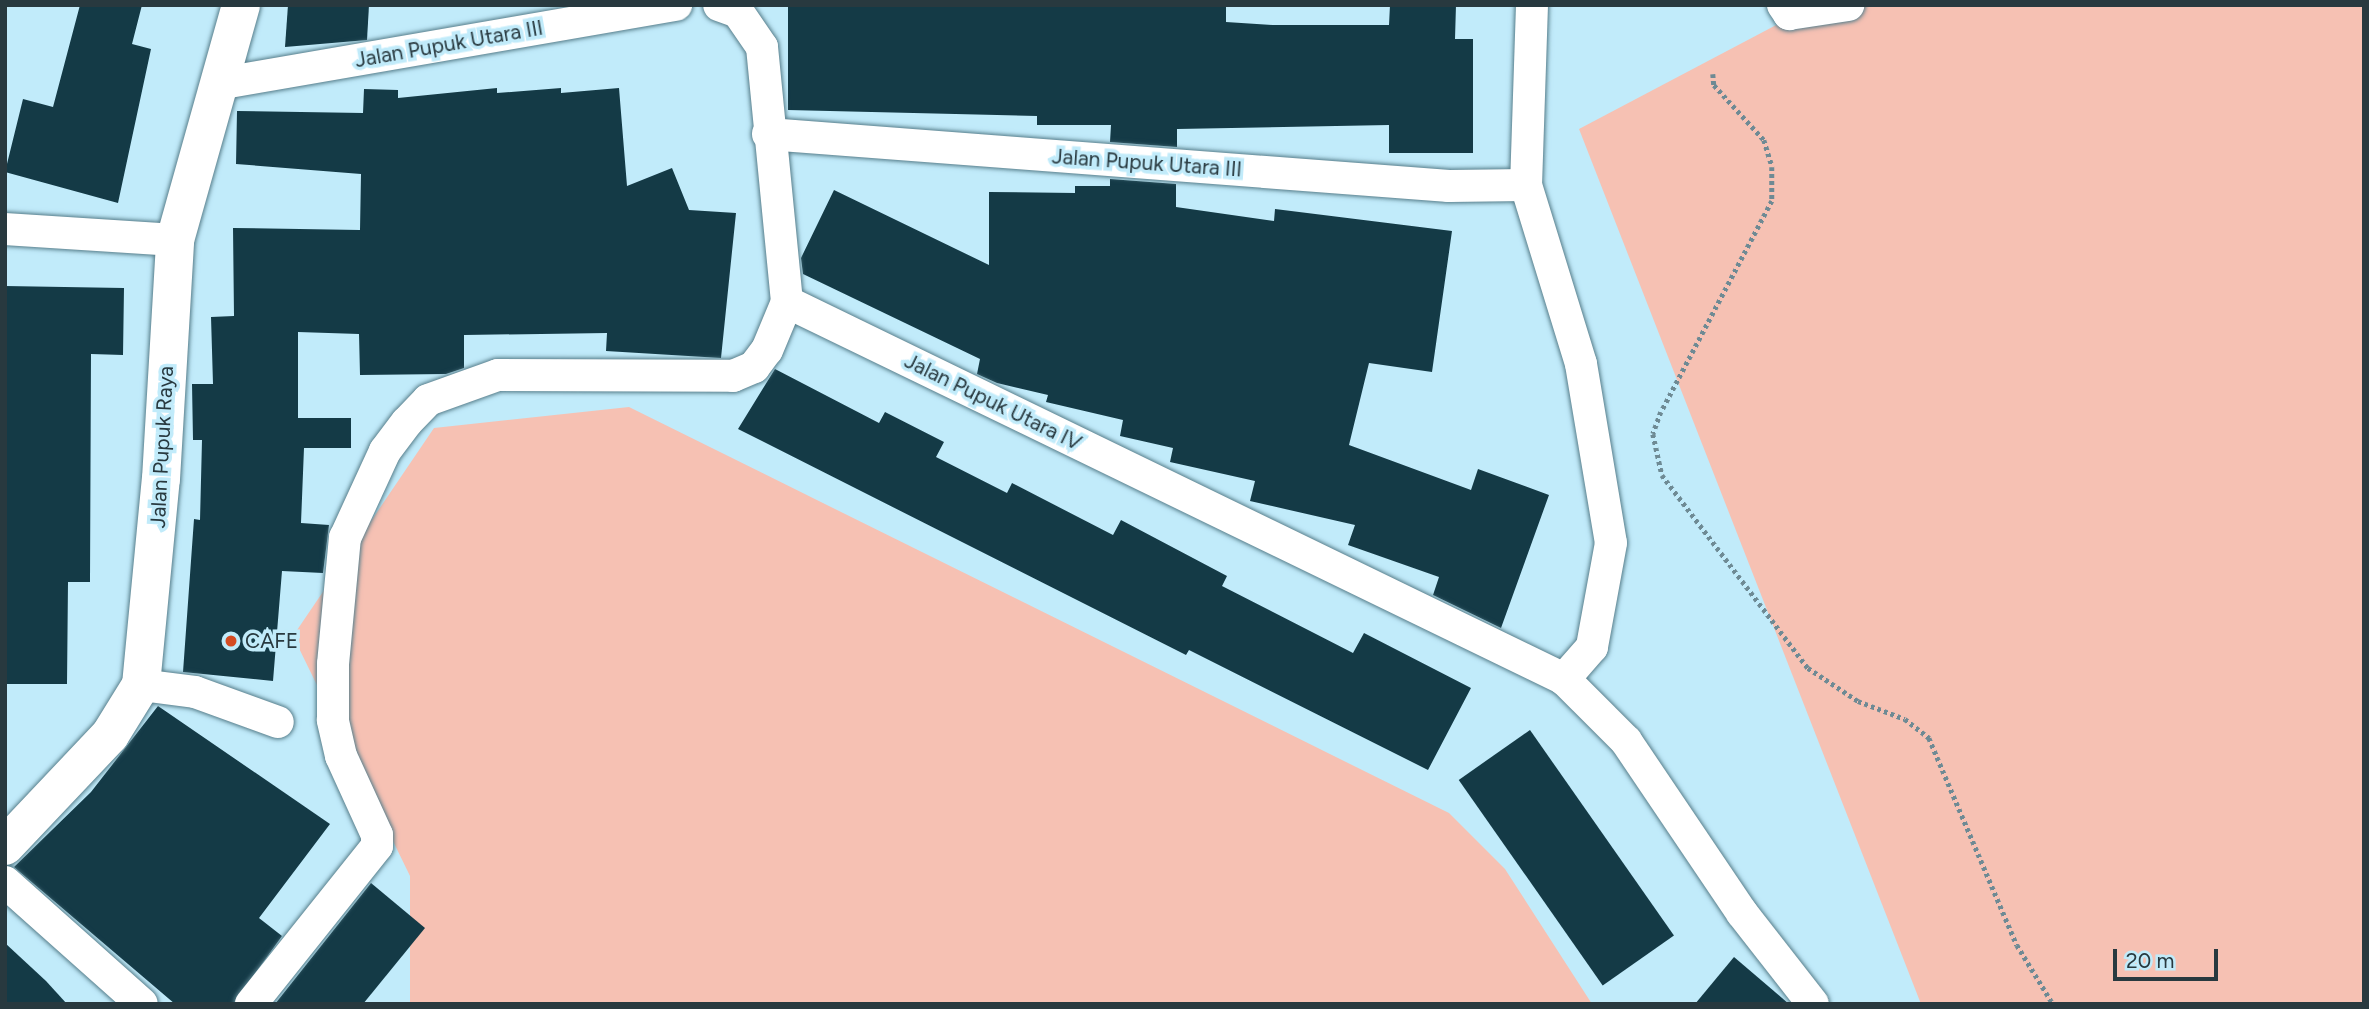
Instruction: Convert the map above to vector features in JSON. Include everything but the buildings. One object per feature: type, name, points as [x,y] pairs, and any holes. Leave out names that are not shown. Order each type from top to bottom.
[{"type":"street","name":"Jalan Pupuk Raya","points":[[5,846],[110,736],[141,685],[159,503],[175,240],[223,83],[241,5]]},
{"type":"street","name":"Jalan Pupuk Utara III","points":[[223,83],[676,5]]},
{"type":"street","points":[[251,1004],[377,846],[377,835],[341,756],[333,720],[337,609],[345,538],[385,451],[428,400],[498,375],[733,376],[754,367],[766,350],[787,302],[768,134],[762,47],[738,12],[719,5]]},
{"type":"street","points":[[1532,5],[1526,185],[1581,364],[1611,543],[1592,647],[1564,678]]},
{"type":"street","points":[[1783,5],[1789,14],[1848,5]]},
{"type":"street","name":"Jalan Pupuk Utara III","points":[[768,134],[1449,186],[1526,185]]},
{"type":"street","points":[[5,229],[175,240]]},
{"type":"street","name":"Jalan Pupuk Utara IV","points":[[787,302],[1564,678],[1626,741],[1742,913],[1813,1004]]},
{"type":"street","points":[[141,685],[195,692],[278,722]]},
{"type":"street","points":[[5,882],[142,1004]]},
{"type":"path","points":[[1713,74],[1714,85],[1764,141],[1772,167],[1772,201],[1661,412],[1653,434],[1662,475],[1808,668],[1858,701],[1905,719],[1929,738],[2017,945],[2053,1004]]},
{"type":"shaded area","points":[[1814,5],[2364,5],[2364,1004],[1921,1004],[1579,129]]},
{"type":"shaded area","points":[[629,407],[1449,813],[1505,869],[1592,1004],[410,1004],[410,876],[293,636],[434,428]]},
{"type":"place","name":"CAFE","points":[[231,641]]}]
